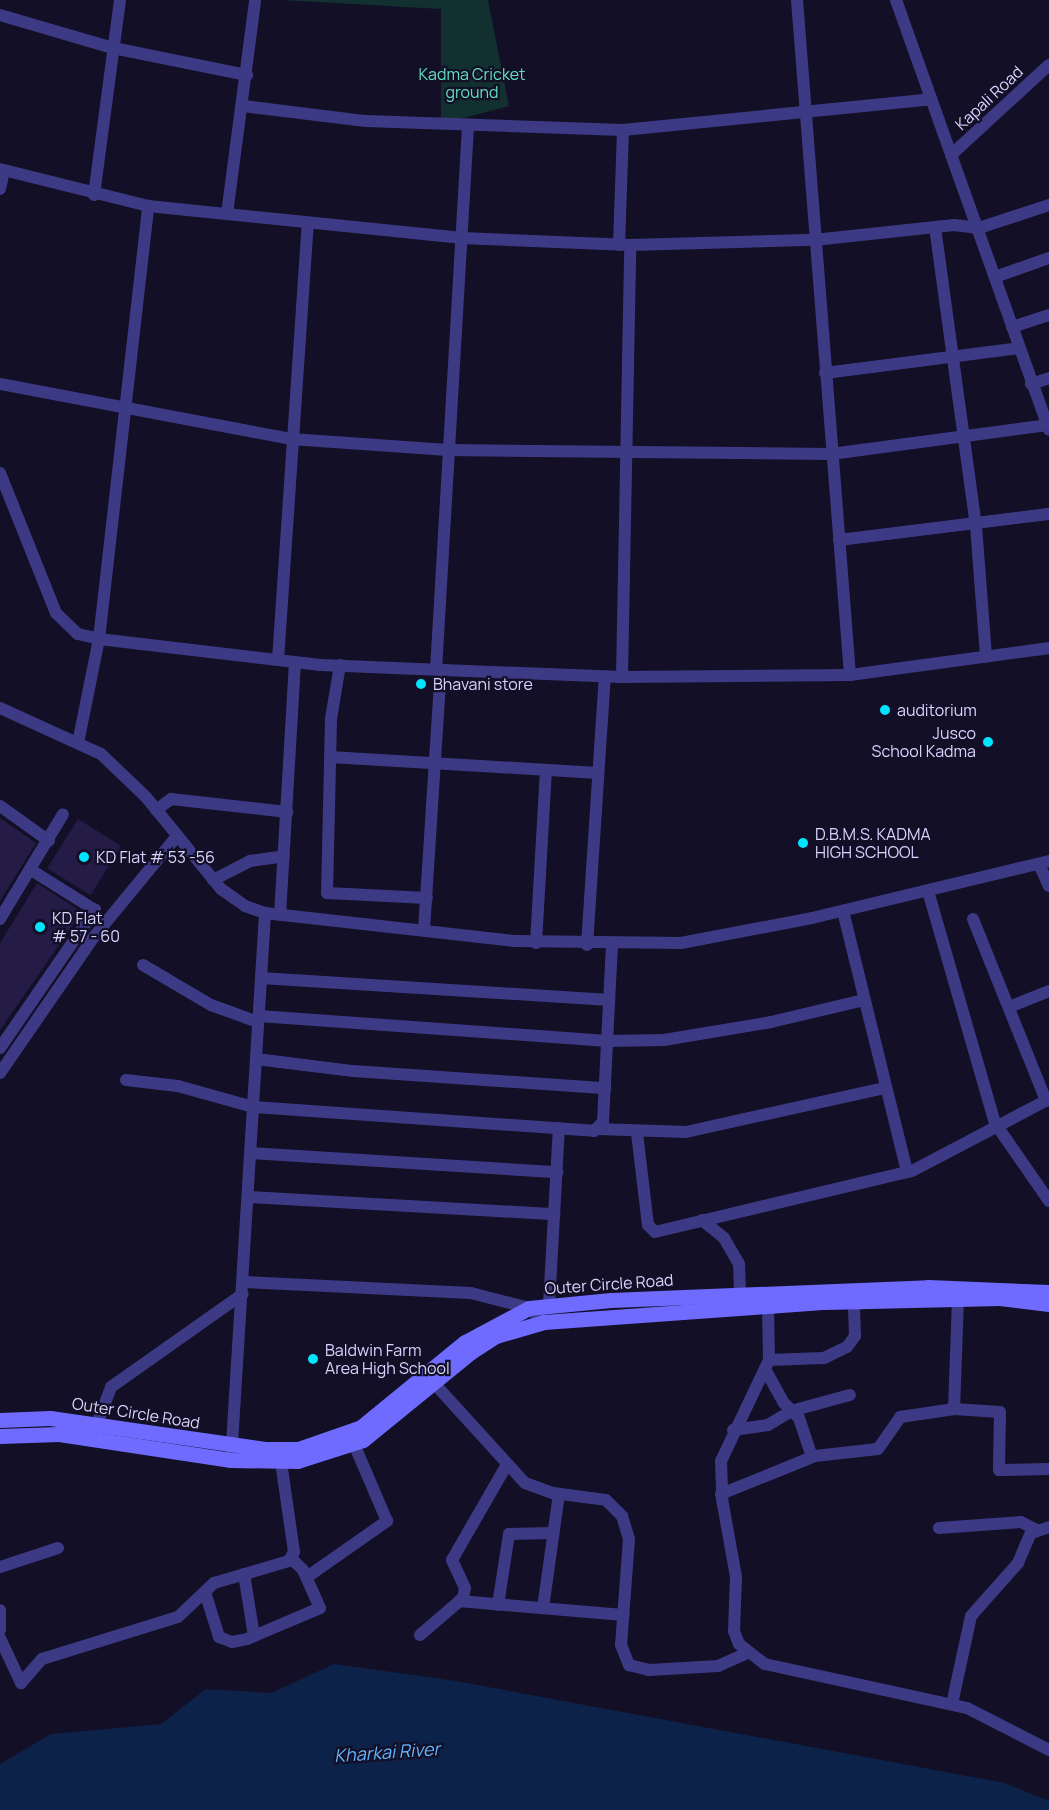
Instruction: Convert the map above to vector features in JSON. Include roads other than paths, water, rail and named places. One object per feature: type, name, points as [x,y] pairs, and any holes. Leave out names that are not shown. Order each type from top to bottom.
[{"type":"main road","name":"Outer Circle Road","points":[[0,1436],[59,1434],[231,1452],[298,1449],[332,1441],[361,1427],[429,1368],[490,1325],[529,1308],[549,1305],[740,1294],[949,1287],[1049,1292]]},
{"type":"main road","name":"Outer Circle Road","points":[[0,1420],[50,1418],[96,1424],[281,1462],[322,1456],[354,1444],[496,1336],[544,1322],[854,1302],[958,1299],[1049,1304]]},
{"type":"street","points":[[94,195],[120,0]]},
{"type":"street","points":[[227,214],[243,106],[255,0]]},
{"type":"street","points":[[797,0],[814,240],[850,675]]},
{"type":"street","points":[[0,384],[291,439],[448,450],[624,455],[831,454],[1048,428],[896,0]]},
{"type":"street","points":[[0,15],[113,48],[247,75]]},
{"type":"street","name":"Kapali Road","points":[[951,155],[1049,65]]},
{"type":"street","points":[[243,106],[366,121],[623,130],[806,115],[931,99]]},
{"type":"street","points":[[424,930],[438,764],[438,670],[448,450],[468,126]]},
{"type":"street","points":[[622,678],[625,245],[623,130]]},
{"type":"street","points":[[0,189],[2,169],[94,195],[148,206],[462,238],[625,245],[814,240],[935,227],[976,227],[1049,205]]},
{"type":"street","points":[[78,743],[99,639],[128,410],[148,206]]},
{"type":"street","points":[[278,660],[291,439],[308,224]]},
{"type":"street","points":[[935,227],[976,526],[986,657]]},
{"type":"street","points":[[995,277],[1049,258]]},
{"type":"street","points":[[1012,327],[1049,315]]},
{"type":"street","points":[[825,373],[1019,348]]},
{"type":"street","points":[[1031,384],[1049,378]]},
{"type":"street","points":[[0,473],[56,613],[78,634],[99,639],[295,662],[622,678],[850,675],[1049,648]]},
{"type":"street","points":[[840,540],[976,526],[1049,514]]},
{"type":"street","points":[[280,915],[295,662]]},
{"type":"street","points":[[340,665],[330,757],[327,893],[427,898]]},
{"type":"street","points":[[587,945],[605,677]]},
{"type":"street","points":[[0,708],[101,754],[156,810],[213,880],[245,906],[265,913],[536,943],[587,945],[681,943],[843,911],[1044,862],[1049,886]]},
{"type":"street","points":[[330,757],[598,773]]},
{"type":"street","points":[[536,943],[546,770]]},
{"type":"street","points":[[156,810],[171,799],[286,812]]},
{"type":"street","points":[[0,806],[49,841]]},
{"type":"street","points":[[0,919],[49,841],[63,814]]},
{"type":"street","points":[[0,1073],[93,938],[177,836]]},
{"type":"street","points":[[213,880],[250,861],[284,856]]},
{"type":"street","points":[[0,1048],[95,910],[31,870]]},
{"type":"street","points":[[928,891],[995,1123],[1049,1202]]},
{"type":"street","points":[[843,911],[885,1088],[908,1172]]},
{"type":"street","points":[[231,1452],[265,913]]},
{"type":"street","points":[[637,1133],[650,1230],[908,1172],[995,1123],[1048,1100],[973,919]]},
{"type":"street","points":[[598,1130],[605,1088],[612,944]]},
{"type":"street","points":[[143,965],[211,1005],[259,1019],[607,1041],[711,1034],[864,1000]]},
{"type":"street","points":[[261,978],[609,1000]]},
{"type":"street","points":[[1008,1007],[1049,992]]},
{"type":"street","points":[[256,1059],[353,1071],[605,1088]]},
{"type":"street","points":[[126,1080],[178,1086],[253,1107],[637,1133],[733,1125],[885,1088]]},
{"type":"street","points":[[549,1305],[560,1128]]},
{"type":"street","points":[[251,1153],[557,1172]]},
{"type":"street","points":[[248,1197],[555,1214]]},
{"type":"street","points":[[702,1220],[724,1238],[739,1263],[740,1294]]},
{"type":"street","points":[[96,1424],[111,1387],[243,1288],[471,1293],[529,1308],[544,1322]]},
{"type":"street","points":[[954,1409],[958,1299]]},
{"type":"street","points":[[767,1364],[824,1358],[847,1347],[855,1336],[854,1302]]},
{"type":"street","points":[[768,1306],[767,1364],[733,1430],[721,1461],[721,1494],[733,1547],[734,1631],[747,1653],[765,1664],[952,1704],[1049,1750]]},
{"type":"street","points":[[767,1364],[791,1411],[802,1425],[812,1457]]},
{"type":"street","points":[[433,1382],[506,1466],[525,1483],[559,1494],[606,1500],[622,1515],[629,1539],[622,1652],[637,1669],[718,1666],[747,1653]]},
{"type":"street","points":[[733,1430],[774,1423],[791,1411],[850,1395]]},
{"type":"street","points":[[721,1494],[812,1457],[878,1449],[900,1417],[954,1409],[1000,1412],[999,1470],[1049,1469]]},
{"type":"street","points":[[307,1577],[387,1521],[354,1444]]},
{"type":"street","points":[[206,1592],[221,1640],[254,1636],[319,1610],[307,1577],[292,1559],[281,1462]]},
{"type":"street","points":[[420,1635],[459,1601],[465,1588],[452,1560],[506,1466]]},
{"type":"street","points":[[543,1608],[559,1494]]},
{"type":"street","points":[[939,1528],[1021,1522],[1035,1529],[1049,1527]]},
{"type":"street","points":[[952,1704],[971,1616],[1018,1563],[1035,1529]]},
{"type":"street","points":[[498,1605],[509,1534],[553,1533]]},
{"type":"street","points":[[0,1567],[58,1548]]},
{"type":"street","points":[[0,1638],[21,1683],[42,1659],[178,1617],[219,1581],[292,1559]]},
{"type":"street","points":[[244,1574],[254,1636]]},
{"type":"street","points":[[459,1601],[623,1615]]},
{"type":"street","points":[[0,1610],[0,1630]]},
{"type":"water","name":"Kharkai River","points":[[334,1664],[456,1681],[1005,1783],[1049,1801],[1049,1810],[0,1810],[0,1764],[51,1734],[161,1724],[206,1689],[271,1693]]},
{"type":"place","name":"Bhavani store","points":[[421,684]]},
{"type":"place","name":"auditorium","points":[[885,710]]},
{"type":"place","name":"Jusco School Kadma","points":[[988,742]]},
{"type":"place","name":"D.B.M.S. KADMA HIGH SCHOOL","points":[[803,843]]},
{"type":"place","name":"KD Flat # 53 -56","points":[[84,857]]},
{"type":"place","name":"KD Flat # 57 - 60","points":[[40,927]]},
{"type":"place","name":"Baldwin Farm Area High School","points":[[313,1359]]},
{"type":"park label","name":"Kadma Cricket ground","points":[[472,83]]}]
